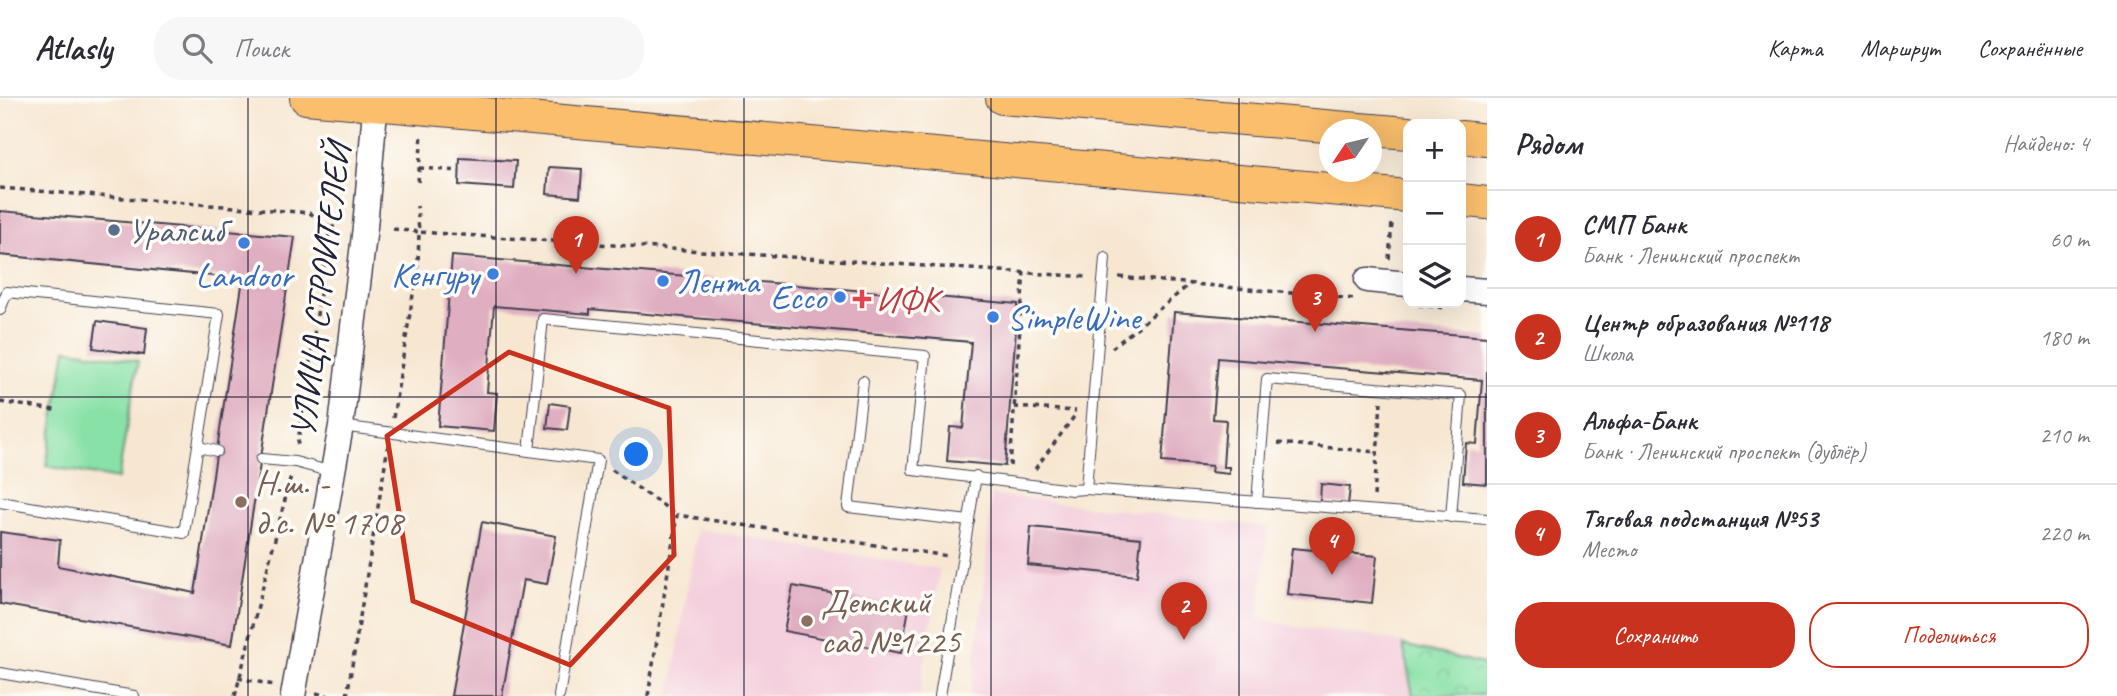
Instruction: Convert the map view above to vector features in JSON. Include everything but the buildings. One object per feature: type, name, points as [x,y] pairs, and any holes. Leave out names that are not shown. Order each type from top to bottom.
[{"type":"main road","points":[[306,98],[376,101],[1403,196]]},
{"type":"main road","points":[[1002,98],[1319,125]]},
{"type":"main road","points":[[1382,131],[1403,133]]},
{"type":"main road","points":[[1466,138],[1487,140]]},
{"type":"main road","points":[[1466,201],[1487,203]]},
{"type":"street","name":"УЛИЦА СТРОИТЕЛЕЙ","points":[[293,696],[341,426],[365,227],[376,101]]},
{"type":"street","points":[[1466,296],[1487,291]]},
{"type":"lane","points":[[1086,489],[1105,258]]},
{"type":"lane","points":[[0,310],[7,292],[219,314],[184,533],[0,502]]},
{"type":"lane","points":[[529,451],[543,319],[925,356],[913,470],[1086,489],[1487,519]]},
{"type":"lane","points":[[1256,502],[1266,379],[1461,395],[1451,517]]},
{"type":"lane","points":[[863,382],[848,507],[969,522]]},
{"type":"lane","points":[[341,426],[598,460],[559,696]]},
{"type":"lane","points":[[198,447],[217,451]]},
{"type":"lane","points":[[261,459],[295,463],[332,472]]},
{"type":"lane","points":[[940,696],[976,476]]},
{"type":"lane","points":[[0,673],[134,696]]},
{"type":"path","points":[[418,182],[422,131]]},
{"type":"path","points":[[419,168],[460,171]]},
{"type":"path","points":[[0,188],[310,213]]},
{"type":"path","points":[[393,229],[419,232],[416,206]]},
{"type":"path","points":[[1089,275],[1191,283],[1387,288],[1392,223]]},
{"type":"path","points":[[330,228],[340,225]]},
{"type":"path","points":[[581,242],[581,267]]},
{"type":"path","points":[[1008,481],[1024,271]]},
{"type":"path","points":[[1097,360],[1191,283]]},
{"type":"path","points":[[1373,511],[1382,388]]},
{"type":"path","points":[[0,402],[55,410]]},
{"type":"path","points":[[1014,407],[1078,411],[1025,483]]},
{"type":"path","points":[[1262,442],[1377,452]]},
{"type":"path","points":[[598,460],[677,515],[963,558]]},
{"type":"path","points":[[648,696],[677,515]]},
{"type":"highlighted area","points":[[509,352],[669,408],[674,555],[570,665],[413,601],[387,436]]},
{"type":"shaded area","points":[[991,495],[1268,527],[1258,618],[1302,628],[1374,636],[1487,663],[1487,696],[970,696],[984,591]]},
{"type":"shaded area","name":"Детский сад №1225","points":[[697,529],[940,569],[919,696],[670,696]]},
{"type":"green space","points":[[66,349],[138,361],[118,479],[46,466]]},
{"type":"green space","points":[[1403,645],[1487,665],[1487,695],[1413,696]]},
{"type":"place","name":"Уралсиб","points":[[114,230]]},
{"type":"place","name":"Landoor","points":[[244,243]]},
{"type":"place","name":"Кенгуру","points":[[493,274]]},
{"type":"place","name":"СМП Банк","points":[[576,274]]},
{"type":"place","name":"Лента","points":[[663,281]]},
{"type":"place","name":"Ecco","points":[[840,297]]},
{"type":"place","name":"ИФК","points":[[862,299]]},
{"type":"place","name":"SimpleWine","points":[[993,317]]},
{"type":"place","name":"Альфа-Банк","points":[[1315,332]]},
{"type":"place","name":"Н.ш. - д.с. № 1708","points":[[241,502]]},
{"type":"place","name":"Тяговая подстанция №53","points":[[1332,575]]},
{"type":"place","name":"Детский сад №1225","points":[[807,621]]},
{"type":"place","name":"Центр образования №118","points":[[1184,640]]}]
